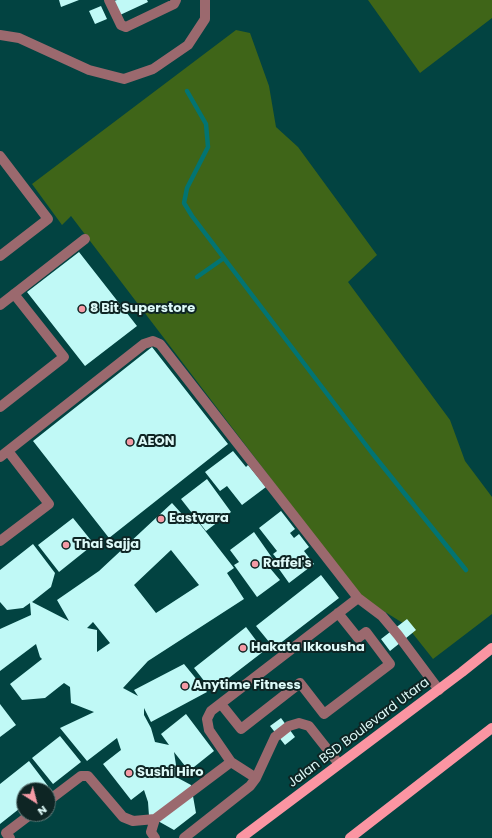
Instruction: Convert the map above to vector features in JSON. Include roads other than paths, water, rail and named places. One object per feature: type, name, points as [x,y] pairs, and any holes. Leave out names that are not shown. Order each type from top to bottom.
[{"type":"main road","name":"Jalan BSD Boulevard Utara","points":[[241,838],[439,690],[492,648]]},
{"type":"main road","points":[[350,838],[492,728]]},
{"type":"street","points":[[108,0],[121,25],[126,27],[174,4],[176,0]]},
{"type":"street","points":[[0,35],[19,38],[88,70],[124,79],[153,69],[188,45],[205,19],[205,0]]},
{"type":"street","points":[[0,156],[48,219],[0,256]]},
{"type":"street","points":[[0,305],[86,239]]},
{"type":"street","points":[[0,407],[64,357],[14,294]]},
{"type":"street","points":[[0,541],[49,504],[4,454],[144,344],[153,341],[160,344],[358,598],[382,616],[439,690]]},
{"type":"street","points":[[256,778],[231,762],[209,730],[206,719],[211,711],[358,598]]},
{"type":"street","points":[[221,704],[241,729],[300,683],[324,714],[390,664],[366,632],[358,638],[338,613]]},
{"type":"street","points":[[184,838],[250,786],[256,778],[275,737],[289,726],[299,723],[309,726],[339,764]]},
{"type":"street","points":[[56,795],[81,776],[88,776],[123,817],[133,821],[155,819],[231,762]]},
{"type":"street","points":[[155,819],[151,832],[155,838]]},
{"type":"street","points":[[10,838],[6,832],[20,822]]},
{"type":"waterway","points":[[187,91],[206,124],[208,147],[187,188],[184,203],[192,216],[372,453],[466,570]]},
{"type":"waterway","points":[[197,277],[224,258]]},
{"type":"place","name":"8 Bit Superstore","points":[[82,309]]},
{"type":"place","name":"AEON","points":[[130,442]]},
{"type":"place","name":"Eastvara","points":[[161,519]]},
{"type":"place","name":"Thai Sajja","points":[[66,545]]},
{"type":"place","name":"Raffel's","points":[[255,564]]},
{"type":"place","name":"Hakata Ikkousha","points":[[243,648]]},
{"type":"place","name":"Anytime Fitness","points":[[185,686]]},
{"type":"place","name":"Sushi Hiro","points":[[129,773]]}]
